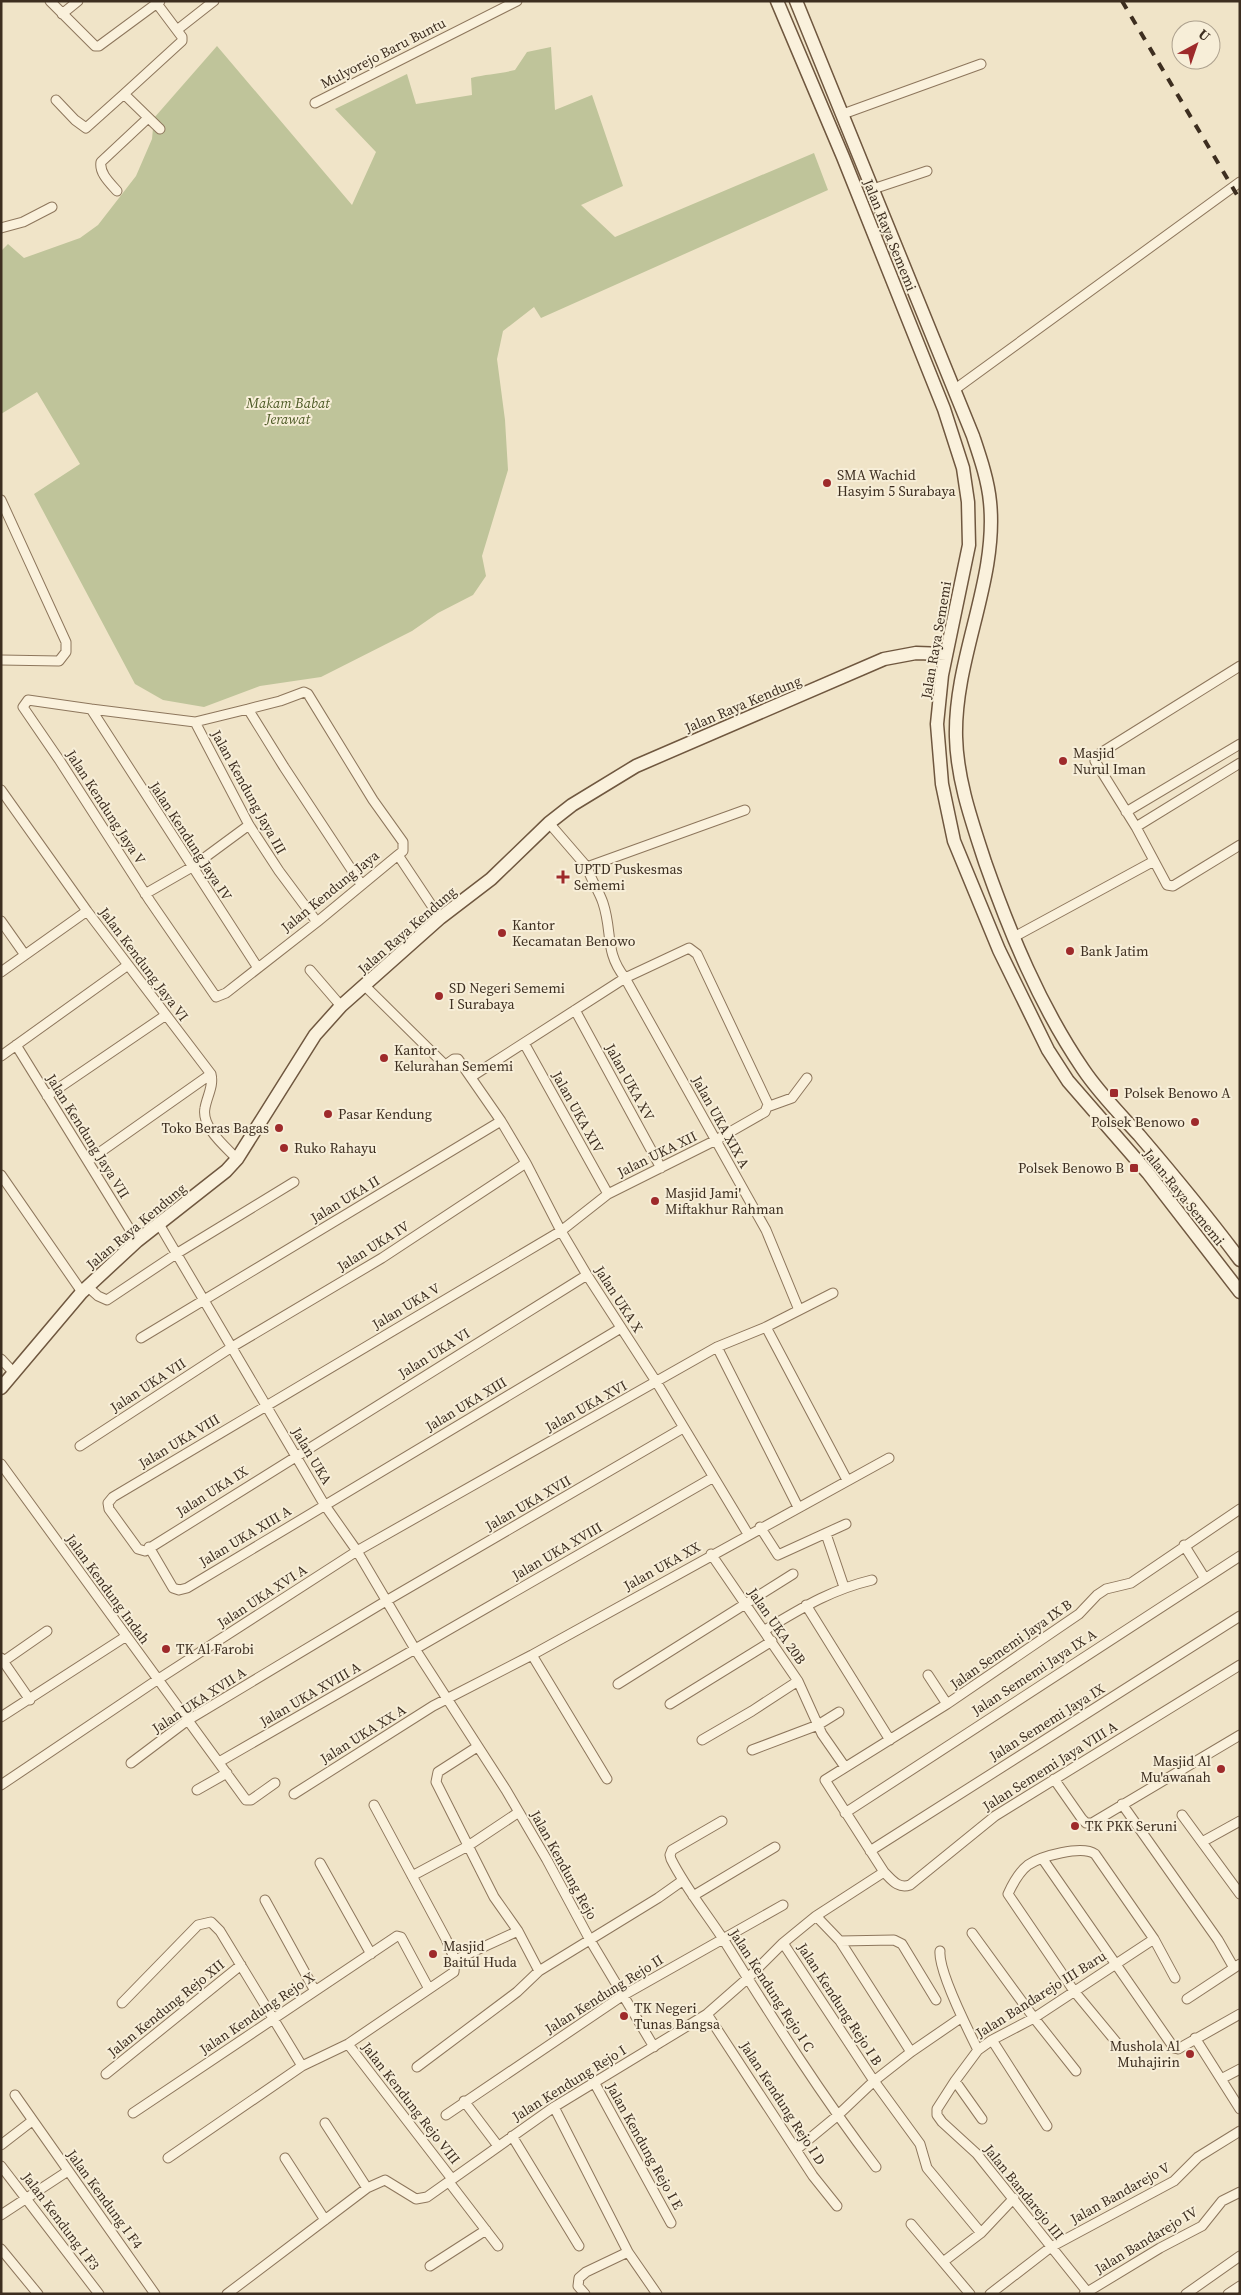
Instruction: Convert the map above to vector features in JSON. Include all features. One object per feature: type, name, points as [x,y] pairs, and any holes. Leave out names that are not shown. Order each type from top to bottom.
[{"type":"main road","name":"Jalan Raya Sememi","points":[[776,1],[842,157],[944,409],[963,468],[968,502],[968,545],[946,654],[937,724],[942,784],[954,841],[999,950],[1048,1050],[1068,1081],[1148,1174],[1240,1292]]},
{"type":"main road","name":"Jalan Raya Sememi","points":[[797,3],[954,390],[982,465],[990,501],[986,570],[960,680],[956,739],[960,772],[971,823],[1014,937],[1045,1002],[1084,1071],[1169,1171],[1240,1260]]},
{"type":"main road","points":[[781,14],[797,3]]},
{"type":"main road","points":[[842,157],[857,150]]},
{"type":"main road","name":"Jalan Raya Kendung","points":[[1,1388],[85,1289],[137,1241],[226,1171],[236,1159],[315,1035],[341,1006],[440,918],[491,879],[549,822],[572,805],[636,766],[884,659],[916,653],[946,654]]},
{"type":"main road","points":[[1029,1010],[1045,1002]]},
{"type":"street","points":[[50,1],[95,46],[100,46],[157,2],[182,37],[180,44],[86,128],[75,120],[56,100]]},
{"type":"street","points":[[62,14],[78,1]]},
{"type":"street","points":[[177,30],[214,1]]},
{"type":"street","name":"Mulyorejo Baru Buntu","points":[[316,104],[517,1]]},
{"type":"street","points":[[843,114],[980,64]]},
{"type":"street","points":[[124,94],[160,129]]},
{"type":"street","points":[[117,191],[100,167],[101,162],[148,118]]},
{"type":"street","points":[[873,189],[927,171]]},
{"type":"street","points":[[954,390],[1211,205],[1240,182]]},
{"type":"street","points":[[1,228],[23,222],[52,207]]},
{"type":"street","points":[[1,500],[66,642],[66,652],[59,661],[1,660]]},
{"type":"street","points":[[1240,666],[1097,756],[1095,761],[1136,827],[1167,885],[1173,886],[1240,845]]},
{"type":"street","points":[[90,710],[195,722],[306,692],[373,800],[403,842],[403,851],[398,855]]},
{"type":"street","name":"Jalan Kendung Jaya V","points":[[90,710],[28,700],[23,707],[214,995],[220,997]]},
{"type":"street","points":[[248,709],[284,768],[361,884]]},
{"type":"street","name":"Jalan Kendung Jaya IV","points":[[90,710],[258,968]]},
{"type":"street","name":"Jalan Kendung Jaya III","points":[[195,722],[249,825],[279,871],[317,922]]},
{"type":"street","points":[[1126,812],[1240,744]]},
{"type":"street","points":[[1136,827],[1240,763]]},
{"type":"street","name":"Jalan Kendung Jaya VI","points":[[1,790],[87,911],[211,1074]]},
{"type":"street","points":[[587,867],[744,810]]},
{"type":"street","name":"Jalan UKA XIX A","points":[[549,822],[587,867],[603,903],[611,955],[626,978],[766,1230],[799,1310]]},
{"type":"street","points":[[146,894],[192,867],[249,825]]},
{"type":"street","name":"Jalan Kendung Jaya","points":[[220,997],[317,922],[398,855],[440,918]]},
{"type":"street","points":[[1014,937],[1154,861]]},
{"type":"street","points":[[1,972],[87,911]]},
{"type":"street","points":[[1,921],[26,955]]},
{"type":"street","points":[[472,1077],[626,978],[685,949],[693,950],[697,954],[768,1107]]},
{"type":"street","points":[[1,1056],[128,965]]},
{"type":"street","points":[[310,970],[341,1006]]},
{"type":"street","name":"Jalan UKA X","points":[[365,986],[443,1064],[447,1064],[454,1058],[458,1059],[472,1077],[526,1163],[561,1231],[587,1275],[657,1383],[712,1478],[748,1534]]},
{"type":"street","name":"Jalan UKA XV","points":[[575,1010],[661,1168]]},
{"type":"street","points":[[47,1096],[166,1015]]},
{"type":"street","name":"Jalan UKA XIV","points":[[524,1043],[608,1194]]},
{"type":"street","name":"Jalan Kendung Jaya VII","points":[[16,1045],[137,1241]]},
{"type":"street","points":[[88,1160],[211,1074],[212,1082],[204,1115],[208,1126],[236,1159]]},
{"type":"street","name":"Jalan UKA XII","points":[[561,1231],[608,1194],[716,1140],[765,1112],[768,1107],[792,1098],[807,1078]]},
{"type":"street","name":"Jalan UKA II","points":[[141,1338],[501,1121]]},
{"type":"street","name":"Jalan UKA IV","points":[[232,1347],[382,1258],[526,1163]]},
{"type":"street","points":[[1,1175],[85,1289],[107,1300],[176,1254],[294,1182]]},
{"type":"street","name":"Jalan UKA","points":[[159,1224],[324,1504],[357,1551],[415,1649],[448,1698]]},
{"type":"street","name":"Jalan UKA V","points":[[266,1405],[561,1231]]},
{"type":"street","name":"Jalan UKA VI","points":[[295,1455],[587,1275]]},
{"type":"street","name":"Jalan UKA XVI","points":[[357,1551],[657,1383],[717,1347],[766,1327],[833,1293]]},
{"type":"street","points":[[766,1327],[847,1480]]},
{"type":"street","name":"Jalan UKA XIII","points":[[324,1504],[622,1328]]},
{"type":"street","name":"Jalan UKA VII","points":[[80,1446],[232,1347]]},
{"type":"street","points":[[717,1347],[798,1507]]},
{"type":"street","points":[[1,1359],[14,1373]]},
{"type":"street","name":"Jalan UKA VIII","points":[[146,1549],[138,1549],[109,1509],[108,1503],[113,1497],[266,1405]]},
{"type":"street","name":"Jalan UKA XVII","points":[[386,1601],[683,1428]]},
{"type":"street","name":"Jalan UKA IX","points":[[146,1549],[295,1455]]},
{"type":"street","name":"Jalan UKA XX","points":[[448,1698],[532,1655],[711,1554],[888,1458]]},
{"type":"street","name":"Jalan Kendung Indah","points":[[1,1464],[157,1680],[247,1800],[275,1783]]},
{"type":"street","name":"Jalan UKA XVIII","points":[[415,1649],[712,1478]]},
{"type":"street","name":"Jalan UKA XIII A","points":[[146,1549],[173,1588],[180,1590],[324,1504]]},
{"type":"street","name":"Jalan Sememi Jaya IX B","points":[[845,1767],[947,1704],[1079,1614],[1097,1595],[1106,1589],[1131,1583],[1184,1545],[1240,1509]]},
{"type":"street","points":[[760,1527],[778,1555],[846,1524]]},
{"type":"street","points":[[826,1534],[844,1586]]},
{"type":"street","points":[[1184,1545],[1204,1577]]},
{"type":"street","name":"Jalan UKA XVI A","points":[[1,1785],[157,1680],[357,1551]]},
{"type":"street","name":"Jalan UKA 20B","points":[[711,1554],[744,1604],[765,1630],[798,1681],[817,1721],[845,1767]]},
{"type":"street","name":"Jalan Sememi Jaya IX A","points":[[845,1814],[1204,1577],[1240,1556]]},
{"type":"street","points":[[618,1684],[793,1574]]},
{"type":"street","points":[[765,1630],[844,1586],[872,1580]]},
{"type":"street","name":"Jalan UKA XVII A","points":[[131,1763],[188,1720],[386,1601]]},
{"type":"street","points":[[806,1606],[890,1740]]},
{"type":"street","name":"Jalan Sememi Jaya IX","points":[[870,1851],[1240,1616]]},
{"type":"street","points":[[30,1700],[2,1661],[47,1631]]},
{"type":"street","points":[[1,1717],[126,1637]]},
{"type":"street","points":[[670,1704],[772,1641]]},
{"type":"street","name":"Jalan UKA XVIII A","points":[[219,1762],[415,1649]]},
{"type":"street","points":[[532,1655],[607,1779]]},
{"type":"street","name":"Jalan Sememi Jaya VIII A","points":[[884,1872],[898,1886],[904,1887],[910,1884],[994,1816],[1240,1665]]},
{"type":"street","points":[[928,1675],[947,1704]]},
{"type":"street","points":[[702,1740],[798,1681]]},
{"type":"street","name":"Jalan Kendung Rejo","points":[[448,1698],[477,1747],[505,1787],[622,1996],[654,2047]]},
{"type":"street","name":"Jalan UKA XX A","points":[[294,1794],[448,1698]]},
{"type":"street","points":[[752,1750],[839,1712]]},
{"type":"street","points":[[1054,1779],[1086,1823],[1092,1823],[1240,1735]]},
{"type":"street","points":[[477,1747],[438,1772],[436,1779],[494,1897],[518,1931],[539,1971]]},
{"type":"street","points":[[845,1767],[825,1782],[884,1872]]},
{"type":"street","points":[[197,1790],[227,1773]]},
{"type":"street","points":[[1122,1804],[1237,1966],[1187,1999]]},
{"type":"street","points":[[168,2158],[302,2066],[348,2044],[454,1972],[455,1960],[374,1805]]},
{"type":"street","points":[[412,1876],[468,1846],[519,1812]]},
{"type":"street","points":[[1182,1815],[1240,1894]]},
{"type":"street","name":"Jalan Kendung Rejo I C","points":[[722,1821],[671,1852],[671,1859],[682,1880],[723,1939],[837,2116],[876,2167]]},
{"type":"street","points":[[1202,1842],[1240,1821]]},
{"type":"street","points":[[693,1896],[775,1846]]},
{"type":"street","points":[[1117,2043],[1074,1991],[1008,1894],[1021,1871],[1042,1858],[1080,1850],[1089,1850],[1095,1854],[1154,1939],[1175,1978]]},
{"type":"street","points":[[1042,1858],[1174,2048],[1178,2049],[1240,2014]]},
{"type":"street","points":[[320,1863],[371,1954]]},
{"type":"street","name":"Jalan Kendung Rejo I","points":[[227,2294],[367,2188],[385,2180],[416,2199],[428,2198],[450,2180],[554,2107],[707,2014],[748,1978],[783,1943],[816,1916],[884,1872]]},
{"type":"street","points":[[417,2067],[517,1992],[539,1971],[682,1880]]},
{"type":"street","points":[[265,1900],[315,1991]]},
{"type":"street","name":"Jalan Kendung Rejo II","points":[[446,2115],[464,2101],[622,1996],[783,1905]]},
{"type":"street","points":[[816,1916],[840,1941],[911,2052]]},
{"type":"street","points":[[122,2003],[198,1925],[206,1922],[216,1924],[241,1965]]},
{"type":"street","points":[[455,1960],[518,1931]]},
{"type":"street","points":[[972,1933],[1034,2018],[1076,2071]]},
{"type":"street","name":"Jalan Kendung Rejo X","points":[[133,2113],[397,1936],[402,1937],[429,1989]]},
{"type":"street","name":"Jalan Bandarejo III Baru","points":[[937,2109],[955,2080],[978,2050],[992,2040],[1034,2018],[1154,1939]]},
{"type":"street","points":[[840,1941],[894,1940],[902,1944],[936,2000]]},
{"type":"street","name":"Jalan Kendung Rejo I B","points":[[783,1943],[874,2081],[920,2144],[927,2168],[981,2233]]},
{"type":"street","points":[[940,1951],[942,1968],[978,2050]]},
{"type":"street","name":"Jalan Kendung Rejo XII","points":[[106,2074],[241,1965],[302,2066]]},
{"type":"street","name":"Jalan Kendung Rejo I D","points":[[707,2014],[813,2176],[837,2206]]},
{"type":"street","points":[[797,2149],[837,2116],[874,2081],[911,2052],[962,2017]]},
{"type":"street","points":[[1195,2038],[1240,2109]]},
{"type":"street","points":[[992,2040],[1047,2126]]},
{"type":"street","name":"Jalan Kendung Rejo VIII","points":[[348,2044],[498,2246]]},
{"type":"street","points":[[1221,2079],[1240,2068]]},
{"type":"street","points":[[955,2080],[982,2119]]},
{"type":"street","name":"Jalan Kendung Rejo I E","points":[[594,2082],[671,2223]]},
{"type":"street","name":"Jalan Kendung I F4","points":[[15,2095],[155,2294]]},
{"type":"street","points":[[464,2101],[498,2146]]},
{"type":"street","points":[[554,2107],[628,2252],[657,2294]]},
{"type":"street","name":"Jalan Bandarejo III","points":[[937,2109],[937,2115],[942,2122],[976,2154],[1014,2198],[1087,2293]]},
{"type":"street","points":[[1,2145],[32,2121]]},
{"type":"street","points":[[324,2123],[367,2188]]},
{"type":"street","name":"Jalan Bandarejo V","points":[[990,2294],[1052,2247],[1174,2181],[1198,2157],[1240,2131]]},
{"type":"street","points":[[512,2136],[579,2246]]},
{"type":"street","points":[[285,2158],[325,2220]]},
{"type":"street","name":"Jalan Kendung I F3","points":[[1,2166],[27,2197],[99,2294]]},
{"type":"street","points":[[1,2215],[68,2171]]},
{"type":"street","name":"Jalan Bandarejo IV","points":[[1087,2293],[1160,2248],[1202,2226],[1222,2201],[1240,2192]]},
{"type":"street","points":[[943,2262],[981,2233],[1014,2198]]},
{"type":"street","points":[[911,2224],[970,2294]]},
{"type":"street","points":[[430,2266],[486,2230]]},
{"type":"street","points":[[1,2249],[38,2294]]},
{"type":"street","points":[[585,2294],[578,2286],[579,2278],[586,2272],[628,2252]]},
{"type":"street","points":[[1186,2294],[1240,2256]]},
{"type":"street","points":[[1228,2294],[1240,2286]]},
{"type":"green space","name":"Makam Babat Jerawat","points":[[217,46],[352,205],[376,152],[335,109],[407,74],[416,104],[472,95],[471,78],[515,70],[527,52],[551,47],[555,110],[592,95],[623,186],[581,205],[615,237],[814,153],[828,190],[541,318],[534,307],[503,331],[497,359],[505,420],[508,470],[482,556],[486,576],[473,595],[438,613],[412,631],[321,677],[260,686],[204,707],[163,700],[135,684],[34,494],[80,464],[37,392],[1,414],[1,251],[8,244],[24,258],[80,238],[98,225],[136,176],[152,139],[154,118]]},
{"type":"railway","points":[[1122,1],[1240,200]]},
{"type":"place","name":"SMA Wachid Hasyim 5 Surabaya","points":[[827,483]]},
{"type":"place","name":"Masjid Nurul Iman","points":[[1063,761]]},
{"type":"place","name":"UPTD Puskesmas Sememi","points":[[563,877]]},
{"type":"place","name":"Kantor Kecamatan Benowo","points":[[502,933]]},
{"type":"place","name":"Bank Jatim","points":[[1070,951]]},
{"type":"place","name":"SD Negeri Sememi I Surabaya","points":[[439,996]]},
{"type":"place","name":"Kantor Kelurahan Sememi","points":[[384,1058]]},
{"type":"place","name":"Polsek Benowo A","points":[[1114,1093]]},
{"type":"place","name":"Pasar Kendung","points":[[328,1114]]},
{"type":"place","name":"Polsek Benowo","points":[[1195,1122]]},
{"type":"place","name":"Toko Beras Bagas","points":[[279,1128]]},
{"type":"place","name":"Ruko Rahayu","points":[[284,1148]]},
{"type":"place","name":"Polsek Benowo B","points":[[1134,1168]]},
{"type":"place","name":"Masjid Jami' Miftakhur Rahman","points":[[655,1201]]},
{"type":"place","name":"TK Al Farobi","points":[[166,1649]]},
{"type":"place","name":"Masjid Al Mu'awanah","points":[[1221,1769]]},
{"type":"place","name":"TK PKK Seruni","points":[[1075,1826]]},
{"type":"place","name":"Masjid Baitul Huda","points":[[433,1954]]},
{"type":"place","name":"TK Negeri Tunas Bangsa","points":[[624,2016]]},
{"type":"place","name":"Mushola Al Muhajirin","points":[[1190,2054]]}]
